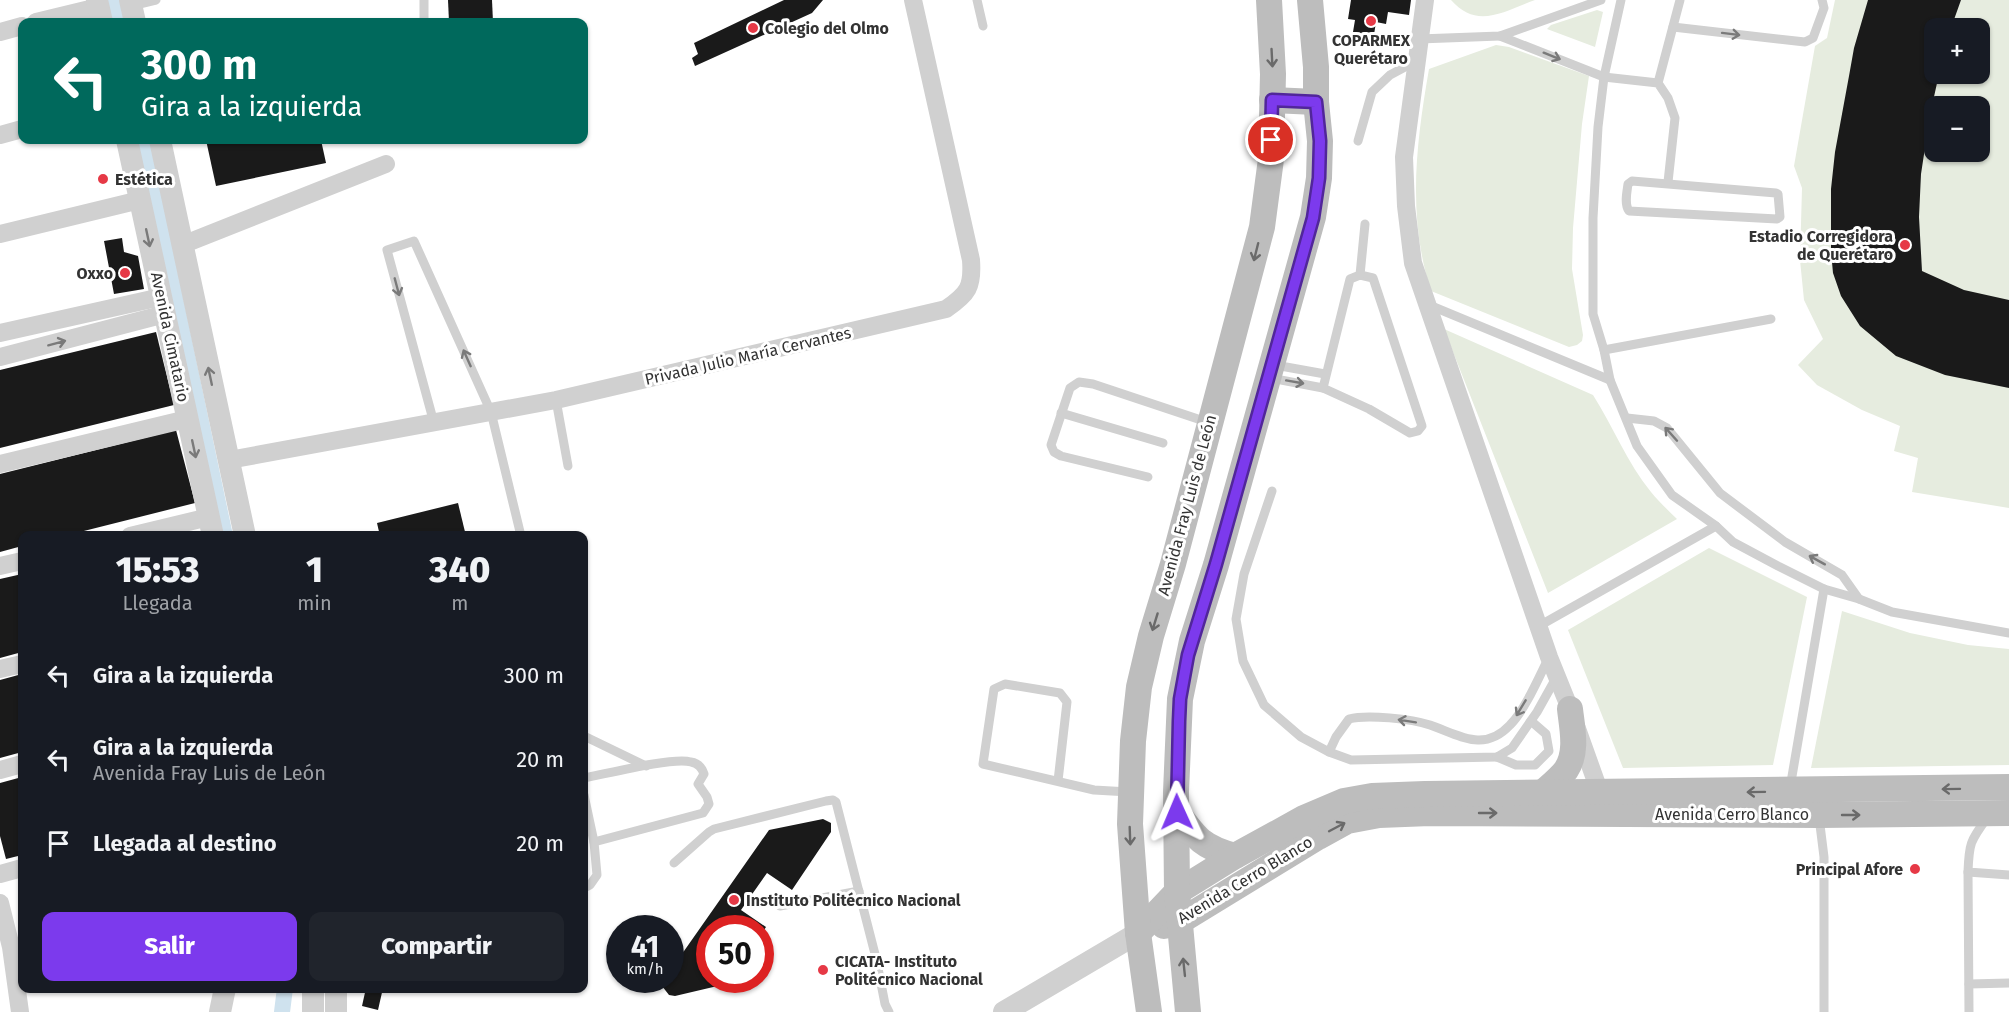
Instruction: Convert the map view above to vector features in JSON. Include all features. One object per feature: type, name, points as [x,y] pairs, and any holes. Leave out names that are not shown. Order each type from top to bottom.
[{"type":"main road","name":"Avenida Fray Luis de León","points":[[1149,1012],[1138,933],[1131,851],[1130,792],[1139,687],[1263,227],[1271,159],[1273,74],[1269,0]]},
{"type":"main road","points":[[1188,1012],[1177,892],[1179,721],[1185,670],[1313,218],[1319,178],[1320,141],[1310,0]]},
{"type":"main road","points":[[1272,100],[1316,102]]},
{"type":"main road","points":[[1542,793],[1565,770],[1571,759],[1573,742],[1570,709]]},
{"type":"main road","name":"Avenida Cerro Blanco","points":[[1138,933],[1177,892],[1234,856],[1304,818],[1344,801],[1372,796],[2009,788]]},
{"type":"main road","points":[[1177,812],[1203,844],[1215,851],[1234,856]]},
{"type":"main road","name":"Avenida Cerro Blanco","points":[[1138,933],[1179,922],[1347,821],[1379,815],[1430,813],[2000,814]]},
{"type":"street","name":"Privada Julio María Cervantes","points":[[229,460],[556,400],[946,309],[967,292],[972,277],[971,260],[913,0]]},
{"type":"street","points":[[1425,0],[1404,157],[1406,206],[1413,262],[1549,657],[1600,793]]},
{"type":"street","points":[[57,18],[99,10]]},
{"type":"street","points":[[0,32],[18,27]]},
{"type":"street","points":[[0,135],[18,130]]},
{"type":"street","name":"Avenida Cimatario","points":[[127,144],[211,526]]},
{"type":"street","name":"Avenida Cimatario","points":[[161,144],[244,531]]},
{"type":"street","points":[[182,245],[386,164]]},
{"type":"street","points":[[0,234],[140,200]]},
{"type":"street","points":[[0,333],[163,306]]},
{"type":"street","points":[[0,357],[163,306]]},
{"type":"street","points":[[0,464],[188,419]]},
{"type":"street","points":[[170,531],[211,526]]},
{"type":"street","points":[[0,566],[18,562]]},
{"type":"street","points":[[0,669],[18,665]]},
{"type":"street","points":[[0,770],[18,765]]},
{"type":"street","points":[[0,874],[18,869]]},
{"type":"street","points":[[0,903],[11,947],[20,1012]]},
{"type":"street","points":[[1004,1012],[1138,933]]},
{"type":"street","points":[[220,1012],[224,993]]},
{"type":"street","points":[[313,993],[313,1012]]},
{"type":"street","points":[[336,993],[336,1012]]},
{"type":"lane","points":[[132,10],[156,0]]},
{"type":"lane","points":[[424,0],[424,18]]},
{"type":"lane","points":[[977,0],[983,26]]},
{"type":"lane","points":[[1419,39],[1500,36],[1601,0]]},
{"type":"lane","points":[[1621,0],[1605,77],[1598,127],[1593,218],[1593,314],[1610,380],[1637,446],[1672,495],[1716,526],[1733,542],[1824,589],[1892,612],[2009,633]]},
{"type":"lane","points":[[1668,182],[1675,118],[1668,98],[1658,83],[1680,0]]},
{"type":"lane","points":[[1673,27],[1804,42],[1813,38],[1824,8],[1822,0]]},
{"type":"lane","points":[[1500,36],[1605,77],[1658,83]]},
{"type":"lane","points":[[1358,141],[1372,92],[1390,75],[1417,60]]},
{"type":"lane","points":[[1632,181],[1668,182],[1776,193],[1778,194],[1780,217],[1777,219],[1633,212],[1626,208],[1628,184],[1632,181]]},
{"type":"lane","points":[[1360,274],[1365,224]]},
{"type":"lane","points":[[434,423],[387,250],[414,241],[491,411],[520,531]]},
{"type":"lane","points":[[1269,371],[1323,388],[1369,409],[1410,433],[1418,432],[1422,426],[1373,278],[1360,274],[1350,279],[1323,388]]},
{"type":"lane","points":[[1426,304],[1610,380]]},
{"type":"lane","points":[[1604,350],[1771,319]]},
{"type":"lane","points":[[1269,371],[1325,374]]},
{"type":"lane","points":[[1148,477],[1061,456],[1054,452],[1051,445],[1070,388],[1079,382],[1093,384],[1210,423]]},
{"type":"lane","points":[[556,400],[568,466]]},
{"type":"lane","points":[[1061,414],[1163,443]]},
{"type":"lane","points":[[1627,418],[1654,421],[1667,428],[1720,493],[1785,542],[1842,575],[1859,599]]},
{"type":"lane","points":[[1272,491],[1244,574],[1236,619],[1243,661],[1264,705],[1301,737],[1329,752],[1351,760],[1497,757],[1516,765],[1534,765],[1549,751],[1546,734],[1531,721]]},
{"type":"lane","points":[[1539,626],[1716,526]]},
{"type":"lane","points":[[1790,791],[1824,589]]},
{"type":"lane","points":[[1329,752],[1349,718],[1358,716],[1429,725],[1462,739],[1492,739],[1511,725],[1549,657]]},
{"type":"lane","points":[[1497,757],[1512,748],[1531,721],[1557,676]]},
{"type":"lane","points":[[1058,781],[1067,702],[1060,693],[1005,684],[993,689],[983,764],[1094,790],[1130,792]]},
{"type":"lane","points":[[588,738],[647,766]]},
{"type":"lane","points":[[1459,758],[1462,739]]},
{"type":"lane","points":[[588,777],[676,761],[692,762],[702,767],[704,774],[698,784],[709,804],[703,813],[594,842]]},
{"type":"lane","points":[[674,863],[714,829],[833,800],[838,807],[876,958],[885,1004],[889,1012]]},
{"type":"lane","points":[[588,814],[594,842],[597,875],[588,886]]},
{"type":"lane","points":[[1969,1012],[1968,849],[1971,840],[2000,814]]},
{"type":"lane","points":[[1819,815],[1824,857],[1824,1012]]},
{"type":"lane","points":[[1968,872],[2009,874]]},
{"type":"lane","points":[[780,906],[860,891]]},
{"type":"lane","points":[[1969,984],[2009,983]]},
{"type":"shaded area","points":[[1451,0],[1535,0],[1502,13],[1481,16],[1461,9]]},
{"type":"shaded area","name":"Estadio Corregidora de Querétaro","points":[[1835,0],[2009,0],[2009,508],[1912,492],[1918,458],[1894,451],[1900,426],[1862,410],[1817,385],[1798,365],[1823,339],[1804,300],[1800,260],[1802,188],[1794,166],[1815,46],[1827,38]]},
{"type":"shaded area","points":[[1597,10],[1603,12],[1595,47],[1547,29],[1551,25]]},
{"type":"shaded area","points":[[1496,45],[1509,47],[1589,76],[1582,124],[1573,228],[1572,269],[1583,335],[1582,341],[1577,345],[1569,347],[1431,291],[1423,263],[1416,208],[1416,180],[1420,125],[1429,69]]},
{"type":"shaded area","points":[[1444,329],[1593,395],[1642,481],[1677,519],[1548,593]]},
{"type":"shaded area","points":[[1709,548],[1807,597],[1773,765],[1623,768],[1568,630]]},
{"type":"shaded area","points":[[1842,611],[1910,633],[1968,645],[2009,649],[2009,765],[1811,768]]},
{"type":"building","points":[[448,0],[492,0],[493,18],[449,18]]},
{"type":"building","name":"Colegio del Olmo","points":[[784,0],[823,0],[812,13],[695,66],[692,58],[698,54],[694,43]]},
{"type":"building","name":"COPARMEX Querétaro","points":[[1351,0],[1411,0],[1409,15],[1388,12],[1386,24],[1376,22],[1373,41],[1352,38],[1355,20],[1348,19]]},
{"type":"building","points":[[1868,0],[1961,0],[1955,18],[1924,18],[1924,84],[1937,84],[1934,96],[1924,96],[1924,154],[1919,217],[1922,271],[1964,290],[2009,300],[2009,388],[1945,375],[1896,356],[1860,326],[1841,296],[1833,273],[1831,189],[1835,152],[1854,48]]},
{"type":"building","points":[[207,144],[322,144],[326,163],[216,186]]},
{"type":"building","name":"Oxxo","points":[[122,238],[124,252],[138,256],[144,289],[114,294],[104,241]]},
{"type":"building","points":[[156,332],[174,405],[0,448],[0,370]]},
{"type":"building","points":[[176,430],[195,503],[84,531],[18,531],[18,547],[0,552],[0,474]]},
{"type":"building","points":[[458,503],[465,531],[379,531],[377,523]]},
{"type":"building","points":[[18,575],[18,653],[0,658],[0,579]]},
{"type":"building","points":[[18,675],[18,753],[0,758],[0,680]]},
{"type":"building","points":[[18,778],[18,856],[6,859],[0,836],[0,783]]},
{"type":"building","name":"Instituto Politécnico Nacional","points":[[823,819],[831,823],[831,832],[792,890],[767,873],[741,910],[748,915],[709,915],[769,830]]},
{"type":"building","name":"Instituto Politécnico Nacional","points":[[696,934],[696,991],[675,996],[669,995],[667,993],[684,993],[684,951]]},
{"type":"building","points":[[365,993],[382,993],[378,1010],[362,1006]]},
{"type":"waterway","points":[[112,0],[116,18]]},
{"type":"waterway","points":[[143,144],[224,531]]},
{"type":"waterway","points":[[282,1012],[284,993]]},
{"type":"place","name":"COPARMEX Querétaro","points":[[1371,21]]},
{"type":"place","name":"Colegio del Olmo","points":[[753,28]]},
{"type":"place","name":"Estética","points":[[103,179]]},
{"type":"place","name":"Estadio Corregidora de Querétaro","points":[[1905,245]]},
{"type":"place","name":"Oxxo","points":[[125,273]]},
{"type":"place","name":"Principal Afore","points":[[1915,869]]},
{"type":"place","name":"Instituto Politécnico Nacional","points":[[734,900]]},
{"type":"place","name":"CICATA- Instituto Politécnico Nacional","points":[[823,970]]},
{"type":"route","points":[[1177,812],[1180,699],[1185,670],[1313,218],[1319,178],[1320,141],[1316,102],[1272,100],[1271,140]]}]
